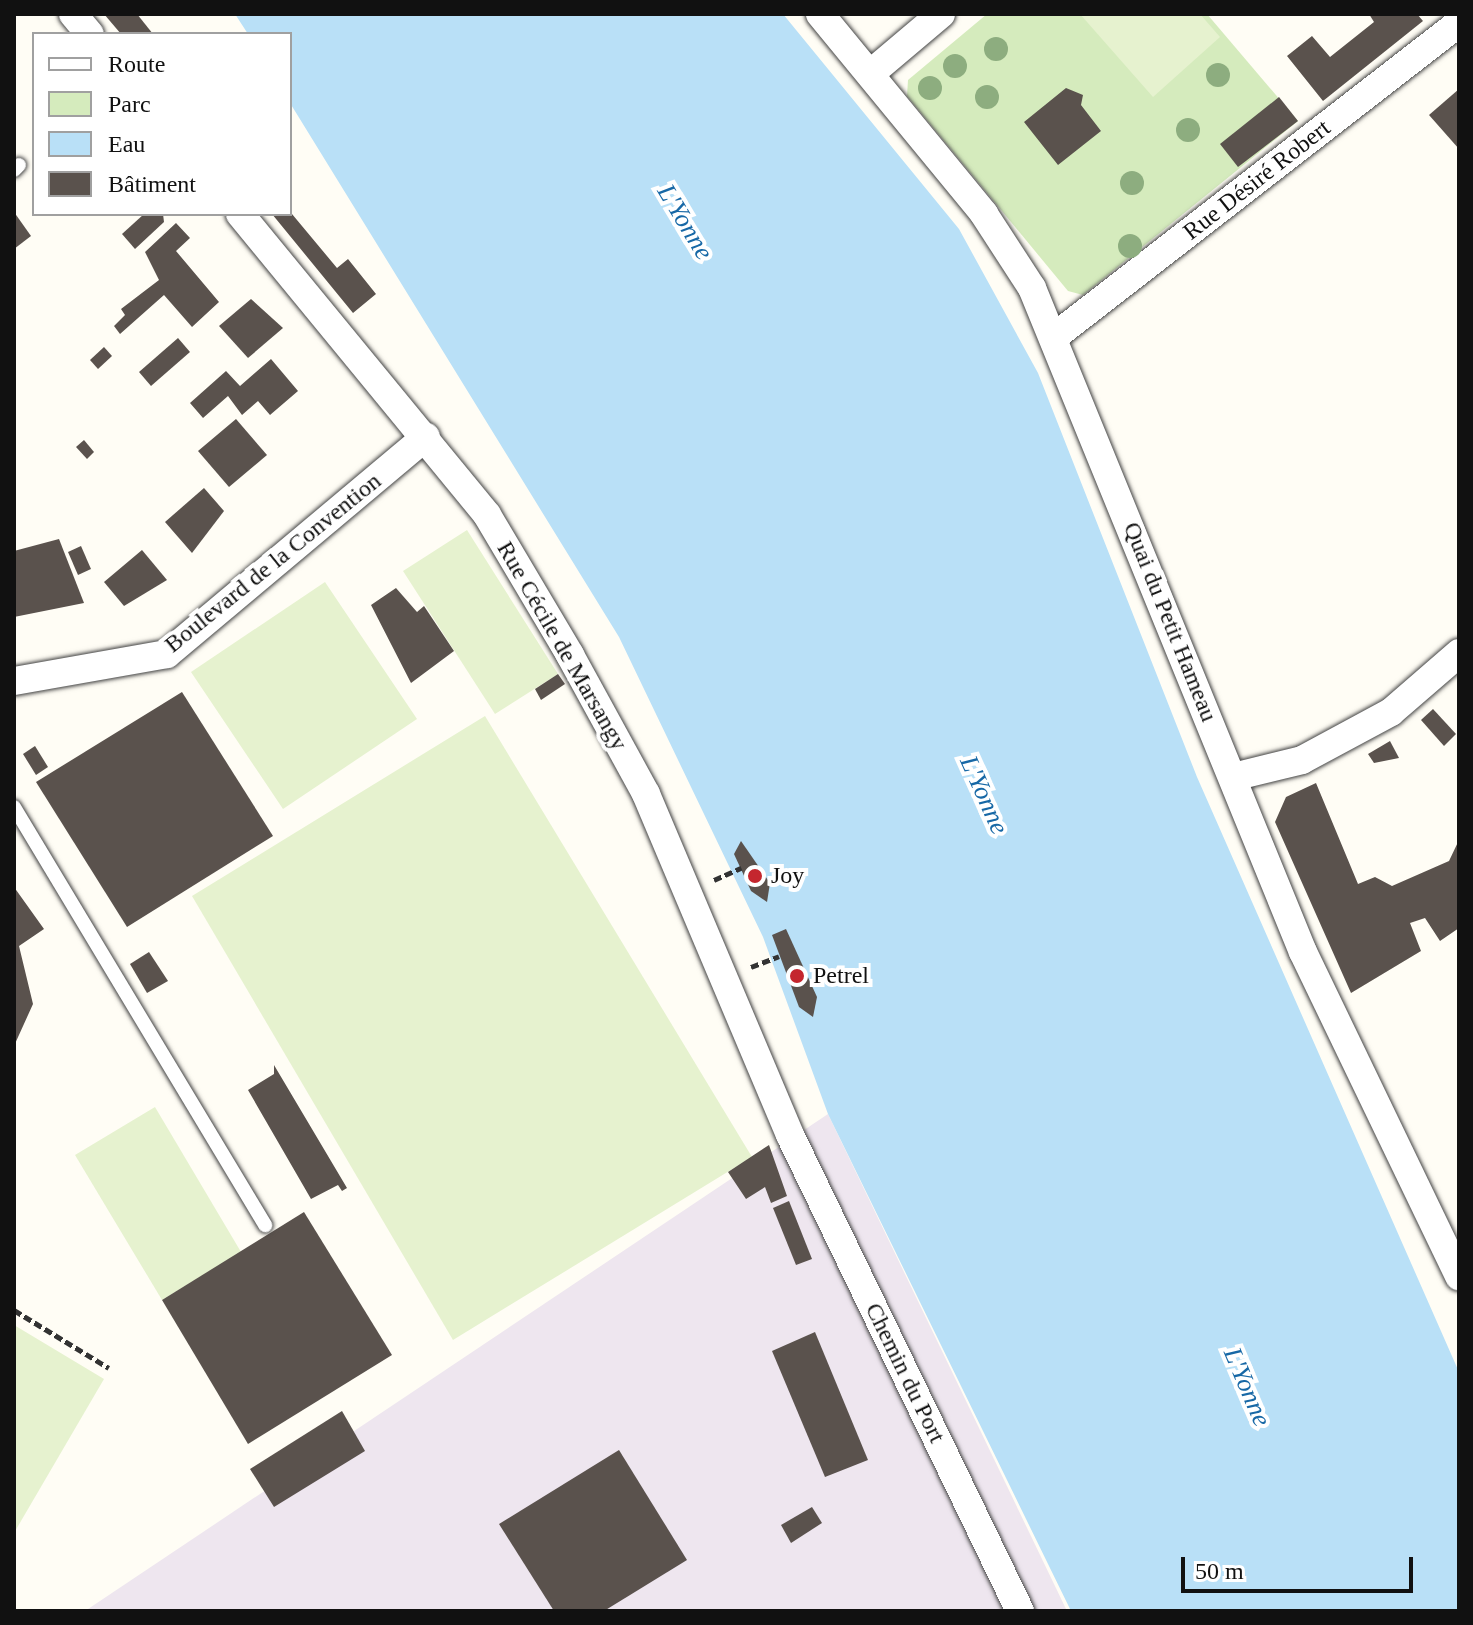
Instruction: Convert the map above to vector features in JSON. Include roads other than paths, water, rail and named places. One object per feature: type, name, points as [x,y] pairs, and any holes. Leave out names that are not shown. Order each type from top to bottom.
[{"type":"street","points":[[73,14],[88,32]]},
{"type":"street","name":"Quai du Petit Hameau","points":[[820,14],[984,214],[1054,337],[1303,952],[1456,1273]]},
{"type":"street","points":[[870,74],[941,14]]},
{"type":"street","name":"Rue Désiré Robert","points":[[1054,337],[1459,23]]},
{"type":"street","name":"Rue Cécile de Marsangy","points":[[242,216],[487,515],[646,794],[790,1135]]},
{"type":"street","name":"Boulevard de la Convention","points":[[14,681],[167,654],[426,437]]},
{"type":"street","points":[[1233,777],[1302,760],[1391,712],[1459,653]]},
{"type":"street","name":"Chemin du Port","points":[[790,1135],[1020,1611]]},
{"type":"lane","points":[[14,807],[265,1225]]},
{"type":"water","name":"L'Yonne","points":[[235,14],[783,14],[959,229],[1038,373],[1197,777],[1459,1372],[1459,1611],[1071,1611],[828,1114],[763,937],[619,637],[292,106],[292,32],[247,32]]},
{"type":"place","name":"Joy","points":[[755,876]]},
{"type":"place","name":"Petrel","points":[[797,976]]}]
